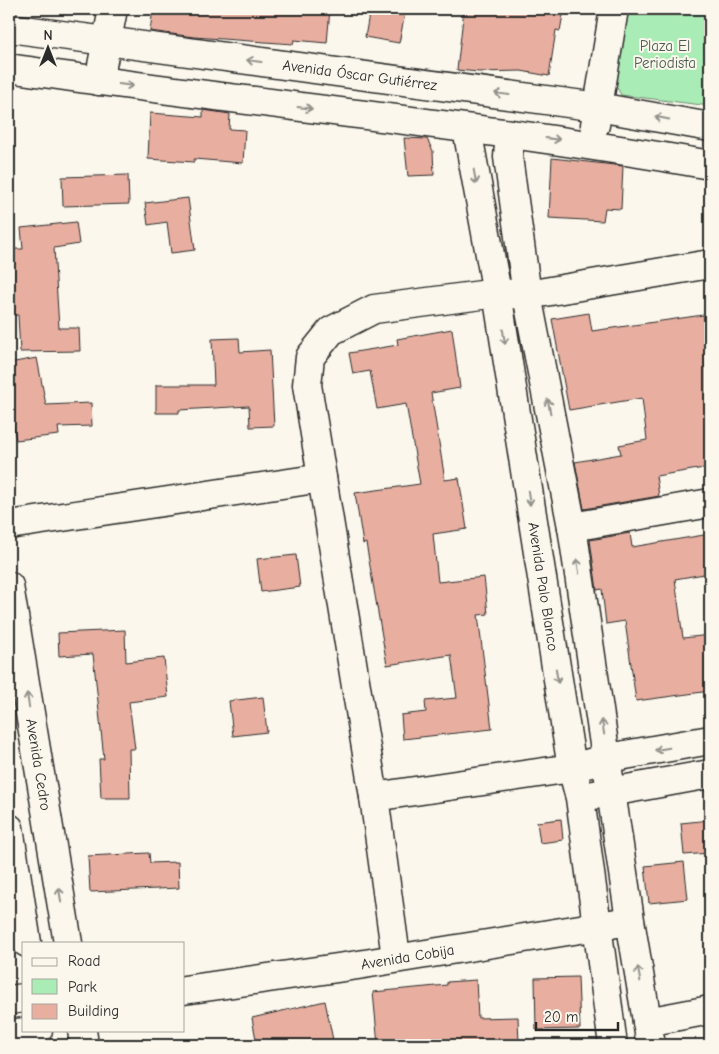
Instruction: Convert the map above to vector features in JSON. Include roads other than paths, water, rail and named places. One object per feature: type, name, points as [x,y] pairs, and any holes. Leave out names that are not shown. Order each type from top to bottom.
[{"type":"street","points":[[99,81],[113,9]]},
{"type":"street","points":[[592,144],[614,9]]},
{"type":"street","name":"Avenida Óscar Gutiérrez","points":[[9,28],[598,107],[710,127]]},
{"type":"street","points":[[9,68],[467,130],[592,144],[710,165]]},
{"type":"street","name":"Avenida Palo Blanco","points":[[467,130],[496,293],[572,768],[580,798],[613,1045]]},
{"type":"street","points":[[510,134],[508,157],[527,295],[572,527],[608,758],[630,920],[649,1034],[710,1010]]},
{"type":"street","points":[[396,957],[374,797],[307,384],[310,357],[331,330],[374,308],[496,293],[527,295],[710,264]]},
{"type":"street","points":[[9,526],[322,478]]},
{"type":"street","points":[[572,527],[710,503]]},
{"type":"street","name":"Avenida Cedro","points":[[9,586],[68,942]]},
{"type":"street","points":[[374,797],[572,768],[608,758],[710,740]]},
{"type":"street","points":[[580,798],[710,774]]},
{"type":"street","points":[[9,828],[27,942]]},
{"type":"street","name":"Avenida Cobija","points":[[185,990],[630,920]]},
{"type":"street","points":[[9,1000],[22,998]]},
{"type":"street","points":[[9,1034],[24,1032]]},
{"type":"street","points":[[40,1032],[43,1045]]},
{"type":"street","points":[[82,1032],[84,1045]]},
{"type":"park label","name":"Plaza El Periodista","points":[[665,54]]}]
